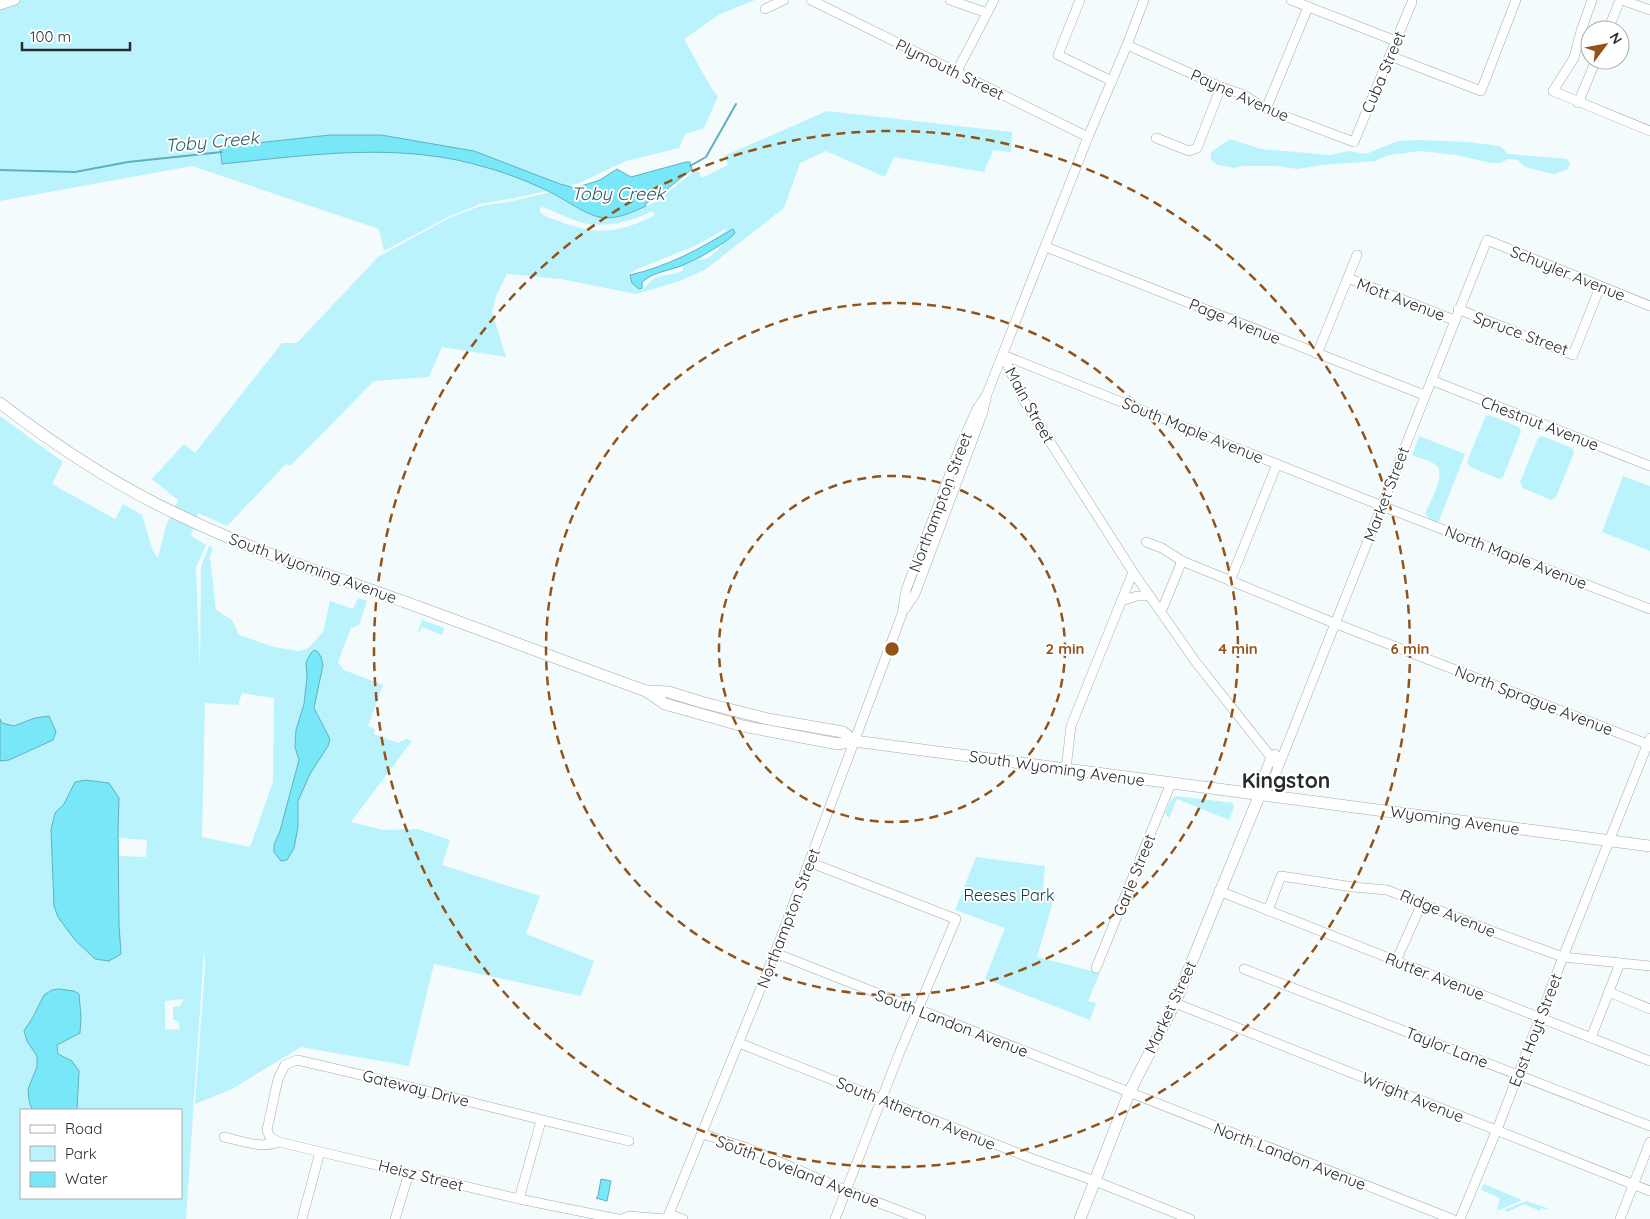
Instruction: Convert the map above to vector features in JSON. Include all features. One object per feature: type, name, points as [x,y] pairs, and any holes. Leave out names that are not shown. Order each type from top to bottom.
[{"type":"main road","name":"South Wyoming Avenue","points":[[0,403],[88,465],[154,503],[207,528],[646,691],[669,692],[768,719],[843,732],[854,741],[1260,794]]},
{"type":"main road","name":"Wyoming Avenue","points":[[1260,794],[1650,846]]},
{"type":"main road","name":"Market Street","points":[[1080,1219],[1128,1093],[1175,1003],[1260,794]]},
{"type":"street","points":[[0,5],[15,0]]},
{"type":"street","points":[[765,9],[784,0]]},
{"type":"street","name":"Plymouth Street","points":[[811,0],[1088,137]]},
{"type":"street","points":[[950,0],[987,13]]},
{"type":"street","points":[[956,73],[994,0]]},
{"type":"street","points":[[1080,0],[1058,55],[1112,81]]},
{"type":"street","name":"Main Street","points":[[1144,0],[1003,355],[1024,401],[1133,572],[1195,661],[1278,766]]},
{"type":"street","points":[[1291,0],[1396,41]]},
{"type":"street","points":[[1390,56],[1481,90],[1516,0]]},
{"type":"street","points":[[1592,0],[1574,58],[1553,91],[1650,131]]},
{"type":"street","points":[[1612,20],[1621,0],[1650,10]]},
{"type":"street","name":"Cuba Street","points":[[1354,142],[1412,2]]},
{"type":"street","points":[[1266,109],[1308,8]]},
{"type":"street","name":"Payne Avenue","points":[[1127,45],[1221,87],[1244,95],[1266,109],[1354,142]]},
{"type":"street","points":[[1578,102],[1592,70]]},
{"type":"street","points":[[1156,138],[1189,151],[1197,148],[1221,87]]},
{"type":"street","name":"Schuyler Avenue","points":[[1487,240],[1650,306]]},
{"type":"street","name":"Market Street","points":[[1260,794],[1272,783],[1458,309],[1487,240]]},
{"type":"street","name":"Page Avenue","points":[[1046,247],[1424,396]]},
{"type":"street","points":[[1318,354],[1358,255]]},
{"type":"street","name":"Mott Avenue","points":[[1348,278],[1454,320]]},
{"type":"street","name":"Spruce Street","points":[[1458,309],[1573,355],[1600,287]]},
{"type":"street","name":"Northampton Street","points":[[667,1217],[775,953],[902,614],[915,594],[1003,355]]},
{"type":"street","name":"South Maple Avenue","points":[[1003,355],[1382,506]]},
{"type":"street","name":"Chestnut Avenue","points":[[1431,380],[1650,466]]},
{"type":"street","points":[[1230,580],[1277,464]]},
{"type":"street","name":"North Maple Avenue","points":[[1382,506],[1650,609]]},
{"type":"street","points":[[1146,542],[1162,548],[1182,562],[1161,612]]},
{"type":"street","name":"North Sprague Avenue","points":[[1182,562],[1334,623],[1649,742]]},
{"type":"street","points":[[1066,769],[1071,726],[1133,572]]},
{"type":"street","points":[[1121,601],[1137,596],[1150,596]]},
{"type":"street","name":"East Hoyt Street","points":[[1460,1219],[1649,742]]},
{"type":"street","points":[[1271,757],[1285,748]]},
{"type":"street","name":"Market Street","points":[[1260,794],[1261,783],[1271,757]]},
{"type":"street","name":"Carle Street","points":[[1096,968],[1171,783]]},
{"type":"street","points":[[810,862],[956,919],[899,1054],[835,1219]]},
{"type":"street","name":"Ridge Avenue","points":[[1268,911],[1281,876],[1353,887],[1388,890],[1563,957],[1650,966]]},
{"type":"street","name":"Rutter Avenue","points":[[1219,891],[1650,1061]]},
{"type":"street","points":[[1396,961],[1422,902]]},
{"type":"street","name":"South Landon Avenue","points":[[775,953],[1128,1093]]},
{"type":"street","points":[[1591,1038],[1620,963]]},
{"type":"street","name":"Taylor Lane","points":[[1244,969],[1650,1126]]},
{"type":"street","points":[[1609,992],[1650,1009]]},
{"type":"street","name":"Wright Avenue","points":[[1175,1003],[1650,1191]]},
{"type":"street","name":"South Atherton Avenue","points":[[739,1043],[1190,1219]]},
{"type":"street","name":"Gateway Drive","points":[[279,1142],[270,1137],[268,1130],[276,1088],[285,1065],[297,1060],[397,1082],[629,1141]]},
{"type":"street","name":"North Landon Avenue","points":[[1128,1093],[1452,1219]]},
{"type":"street","points":[[519,1199],[541,1120]]},
{"type":"street","name":"South Loveland Avenue","points":[[702,1134],[745,1147],[846,1190],[921,1219]]},
{"type":"street","name":"Heisz Street","points":[[224,1137],[260,1145],[279,1142],[519,1199],[619,1219],[630,1216],[683,1219]]},
{"type":"street","points":[[1620,1219],[1650,1142]]},
{"type":"street","points":[[302,1219],[320,1152]]},
{"type":"street","points":[[395,1219],[409,1173]]},
{"type":"green space","points":[[0,0],[755,0],[720,14],[684,39],[713,91],[718,96],[704,128],[685,134],[679,148],[626,161],[577,184],[480,204],[448,217],[384,251],[379,229],[192,166],[0,201]]},
{"type":"green space","points":[[827,111],[1012,132],[1011,152],[993,150],[984,172],[894,157],[885,177],[826,151],[800,163],[784,208],[706,269],[680,281],[636,294],[561,279],[507,274],[497,294],[492,312],[506,357],[442,347],[429,377],[374,381],[290,466],[286,464],[227,526],[198,513],[191,536],[206,545],[196,568],[200,672],[201,567],[209,546],[213,548],[210,557],[216,610],[232,620],[239,635],[274,647],[298,651],[307,649],[323,632],[330,601],[353,609],[358,598],[367,601],[359,625],[351,628],[338,662],[344,670],[383,685],[368,726],[375,729],[374,734],[398,743],[406,739],[412,741],[351,822],[384,830],[418,829],[450,840],[442,865],[540,896],[526,934],[594,961],[581,996],[434,964],[409,1066],[301,1047],[232,1089],[195,1104],[205,967],[204,950],[186,1219],[0,1219],[0,416],[63,462],[52,484],[115,519],[123,504],[142,515],[153,551],[158,558],[166,526],[178,500],[152,479],[184,444],[195,453],[282,343],[297,343],[378,257],[447,219],[480,206],[551,192],[579,209],[625,215],[654,203],[697,169],[702,178],[728,165],[724,156]],"holes":[[[542,207],[581,222],[601,225],[631,220],[650,212],[655,214],[627,227],[597,230],[577,227],[549,218],[543,215],[540,208]],[[727,228],[725,232],[703,245],[733,229],[709,251],[687,264],[654,274],[642,282],[630,276],[654,270],[662,267],[629,274],[695,246]],[[721,244],[723,244],[706,259],[698,260]],[[683,266],[683,270],[654,279],[643,289],[643,282],[653,275]],[[318,652],[321,657],[323,665],[314,708],[330,739],[328,746],[310,774],[298,801],[274,845],[280,831],[299,760],[295,747],[296,730],[304,704],[307,677],[306,662]],[[242,693],[274,698],[273,782],[250,847],[202,837],[205,703],[238,705]],[[119,838],[147,840],[146,857],[119,856]],[[184,999],[180,1006],[173,1007],[173,1020],[178,1021],[180,1029],[165,1029],[165,1001]]]},
{"type":"green space","points":[[1230,139],[1261,149],[1330,155],[1348,151],[1366,154],[1398,141],[1467,142],[1500,146],[1508,154],[1567,159],[1570,164],[1568,169],[1555,174],[1525,167],[1518,160],[1509,159],[1500,163],[1491,163],[1456,155],[1421,151],[1389,155],[1375,161],[1298,169],[1275,166],[1242,166],[1235,168],[1217,165],[1211,160],[1211,152]]},
{"type":"green space","points":[[1489,415],[1519,427],[1521,432],[1503,477],[1499,479],[1470,467],[1467,462],[1485,417]]},
{"type":"green space","points":[[1419,436],[1465,454],[1437,526],[1425,514],[1438,483],[1439,470],[1432,463],[1412,455]]},
{"type":"green space","points":[[1542,436],[1572,448],[1574,453],[1556,497],[1551,500],[1523,488],[1520,482],[1538,438]]},
{"type":"green space","points":[[1623,476],[1650,486],[1650,551],[1602,532]]},
{"type":"green space","points":[[422,620],[444,628],[442,635],[422,627],[419,633]]},
{"type":"green space","points":[[1176,796],[1233,803],[1234,807],[1229,820],[1177,799],[1169,818],[1165,813],[1171,800]]},
{"type":"green space","name":"Reeses Park","points":[[976,857],[1045,866],[1043,890],[1056,892],[1037,957],[1100,973],[1088,1001],[1096,1003],[1090,1020],[985,979],[1005,928],[955,910]]},
{"type":"green space","points":[[1484,1184],[1522,1200],[1497,1211],[1500,1198],[1481,1190]]},
{"type":"green space","points":[[1526,1201],[1547,1208],[1547,1210],[1541,1208],[1540,1211],[1524,1204],[1508,1212],[1504,1210]]},
{"type":"water","name":"Toby Creek","points":[[330,135],[381,135],[474,151],[575,188],[600,180],[617,169],[631,177],[686,162],[690,162],[692,169],[660,195],[645,204],[646,206],[621,216],[606,218],[586,212],[558,196],[503,173],[455,160],[423,155],[356,152],[222,164],[220,147]]},
{"type":"water","points":[[733,229],[735,233],[731,237],[700,257],[684,265],[650,276],[642,282],[642,288],[639,289],[632,283],[630,275],[671,262]]},
{"type":"water","points":[[314,650],[321,657],[323,665],[314,708],[330,739],[328,746],[310,774],[298,801],[298,827],[294,848],[287,860],[281,861],[274,852],[274,845],[280,831],[299,760],[295,747],[296,730],[304,704],[307,677],[306,662]]},
{"type":"water","points":[[49,716],[56,732],[53,740],[9,760],[0,761],[0,719],[2,723],[14,726],[35,718]]},
{"type":"water","points":[[85,780],[109,783],[119,798],[119,925],[121,954],[109,961],[95,959],[75,940],[58,917],[54,906],[51,830],[55,813],[64,804],[75,782]]},
{"type":"water","points":[[52,990],[74,991],[79,994],[80,1033],[57,1045],[58,1054],[72,1061],[79,1071],[77,1109],[32,1109],[29,1100],[28,1089],[37,1067],[37,1056],[27,1041],[24,1031],[44,995]]},
{"type":"water","points":[[601,1179],[611,1181],[607,1201],[596,1198]]},
{"type":"waterway","name":"Toby Creek","points":[[690,166],[706,157],[736,104]]},
{"type":"waterway","name":"Toby Creek","points":[[0,170],[75,172],[128,162],[222,152]]},
{"type":"district","name":"Kingston","points":[[1286,781]]}]
